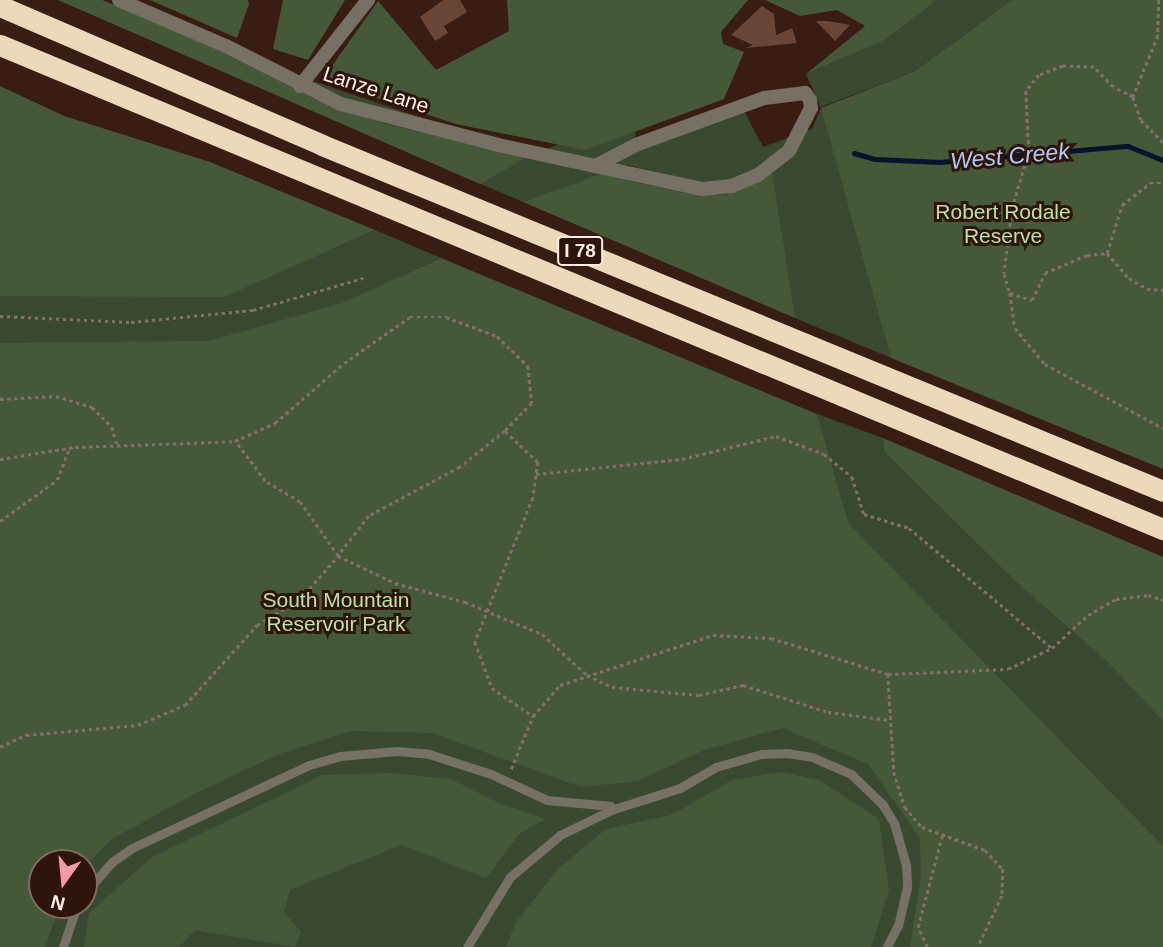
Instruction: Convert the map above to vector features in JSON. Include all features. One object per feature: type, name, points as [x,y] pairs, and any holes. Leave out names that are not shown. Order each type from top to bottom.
[{"type":"highway","name":"I 78","points":[[0,6],[322,145],[1163,491]]},
{"type":"highway","name":"I 78","points":[[0,45],[1163,529]]},
{"type":"street","name":"Lanze Lane","points":[[119,0],[226,46],[300,86],[341,104],[426,128],[595,166],[702,189],[732,186],[758,175],[789,151],[811,108],[810,100],[805,93],[764,98],[638,144],[595,166]]},
{"type":"street","points":[[300,86],[368,0]]},
{"type":"lane","points":[[98,878],[112,862],[132,848],[309,765],[340,756],[397,751],[429,754],[507,782],[547,800],[577,806],[627,805]]},
{"type":"lane","points":[[467,947],[510,877],[533,854],[589,819],[680,788],[741,758],[787,753],[832,764],[851,774],[883,805],[902,844],[906,887],[887,947]]},
{"type":"lane","points":[[63,947],[72,919]]},
{"type":"path","points":[[1159,0],[1158,36],[1133,97],[1141,120],[1163,142]]},
{"type":"path","points":[[1133,97],[1113,87],[1094,67],[1063,66],[1040,75],[1026,91],[1029,152],[1003,253],[1015,328],[1045,364],[1163,428]]},
{"type":"path","points":[[1107,253],[1122,205],[1150,183],[1163,183]]},
{"type":"path","points":[[1010,293],[1032,300],[1045,273],[1087,255],[1107,253]]},
{"type":"path","points":[[1107,253],[1129,278],[1147,289],[1163,289]]},
{"type":"path","points":[[0,316],[131,322],[253,310],[363,278]]},
{"type":"path","points":[[0,459],[69,448],[235,441],[275,423],[344,363],[410,317],[446,317],[498,336],[528,366],[531,403],[505,430],[460,467],[369,516],[300,599],[257,625],[185,705],[138,725],[26,735],[0,747]]},
{"type":"path","points":[[0,399],[56,396],[92,407],[112,427],[117,446]]},
{"type":"path","points":[[505,430],[538,462],[533,498],[475,642],[492,688],[533,716]]},
{"type":"path","points":[[536,474],[682,459],[776,436],[824,454],[852,477],[864,514],[909,528],[1052,649]]},
{"type":"path","points":[[235,441],[265,481],[300,502],[338,556],[395,583],[487,611],[542,634],[587,675],[612,687],[699,695],[743,685],[828,712],[889,720]]},
{"type":"path","points":[[0,521],[57,480],[69,448]]},
{"type":"path","points":[[507,782],[533,716],[560,685],[713,635],[771,638],[888,674],[1008,669],[1052,649],[1088,615],[1116,599],[1148,595],[1163,600]]},
{"type":"path","points":[[888,674],[894,772],[905,807],[922,827],[985,850],[1003,869],[1002,896],[978,947]]},
{"type":"path","points":[[927,947],[918,927],[942,836]]},
{"type":"green space","points":[[58,0],[102,0],[203,40],[314,99],[385,124],[528,156],[480,184]]},
{"type":"green space","points":[[150,0],[248,0],[249,4],[237,38]]},
{"type":"green space","points":[[283,0],[345,0],[308,60],[273,49]]},
{"type":"green space","points":[[507,0],[748,0],[721,32],[723,44],[744,52],[724,99],[585,150],[456,124],[322,80],[378,1],[436,70],[509,31]]},
{"type":"green space","points":[[765,0],[937,0],[885,40],[806,74],[865,26],[837,10],[800,16]]},
{"type":"green space","points":[[937,0],[1012,0],[915,71],[821,107],[826,124],[1163,0],[889,350],[891,358],[795,318],[793,310],[529,200],[523,202],[294,103],[307,79],[454,129],[544,150],[640,115],[630,157],[632,151],[744,111],[763,147],[812,129],[821,108],[806,74],[885,40]],"holes":[[[627,165],[677,177],[619,198]]]},
{"type":"green space","name":"Robert Rodale Reserve","points":[[1012,0],[1163,0],[1163,469],[891,358],[821,108],[915,71]]},
{"type":"green space","points":[[0,86],[64,116],[210,162],[375,230],[224,297],[0,296]]},
{"type":"green space","points":[[772,173],[795,318],[523,202],[601,174],[684,193],[725,195]]},
{"type":"green space","name":"South Mountain Reservoir Park","points":[[0,186],[330,250],[375,230],[441,258],[401,276],[824,443],[817,414],[883,438],[884,452],[1016,582],[1104,659],[1163,721],[1163,947],[0,947]]},
{"type":"green space","name":"South Mountain Reservoir Park","points":[[441,258],[817,414],[848,523],[1163,846],[1163,947],[910,947],[921,876],[920,838],[868,764],[782,728],[704,750],[638,781],[581,787],[432,733],[351,731],[282,753],[196,793],[112,839],[98,853],[98,849],[28,849],[28,919],[55,919],[45,947],[0,947],[0,343],[209,341],[342,303]]},
{"type":"green space","points":[[883,438],[1163,557],[1163,721],[1104,659],[1016,582],[884,452]]},
{"type":"green space","points":[[781,772],[819,780],[879,819],[889,890],[871,947],[506,947],[516,922],[559,868],[606,829],[671,815],[732,780]]},
{"type":"green space","points":[[391,773],[451,779],[499,803],[546,819],[519,834],[486,878],[401,845],[290,890],[284,912],[301,932],[295,947],[195,930],[179,947],[84,947],[88,919],[98,919],[98,905],[152,857],[323,775]]},
{"type":"building","points":[[443,0],[460,0],[467,12],[444,26],[448,33],[435,41],[420,17]]},
{"type":"building","points":[[762,6],[774,14],[776,35],[792,28],[797,43],[746,48],[753,45],[731,35]]},
{"type":"building","points":[[816,21],[828,21],[850,25],[835,41]]},
{"type":"waterway","name":"West Creek","points":[[854,153],[875,159],[940,162],[1128,146],[1163,160]]}]
